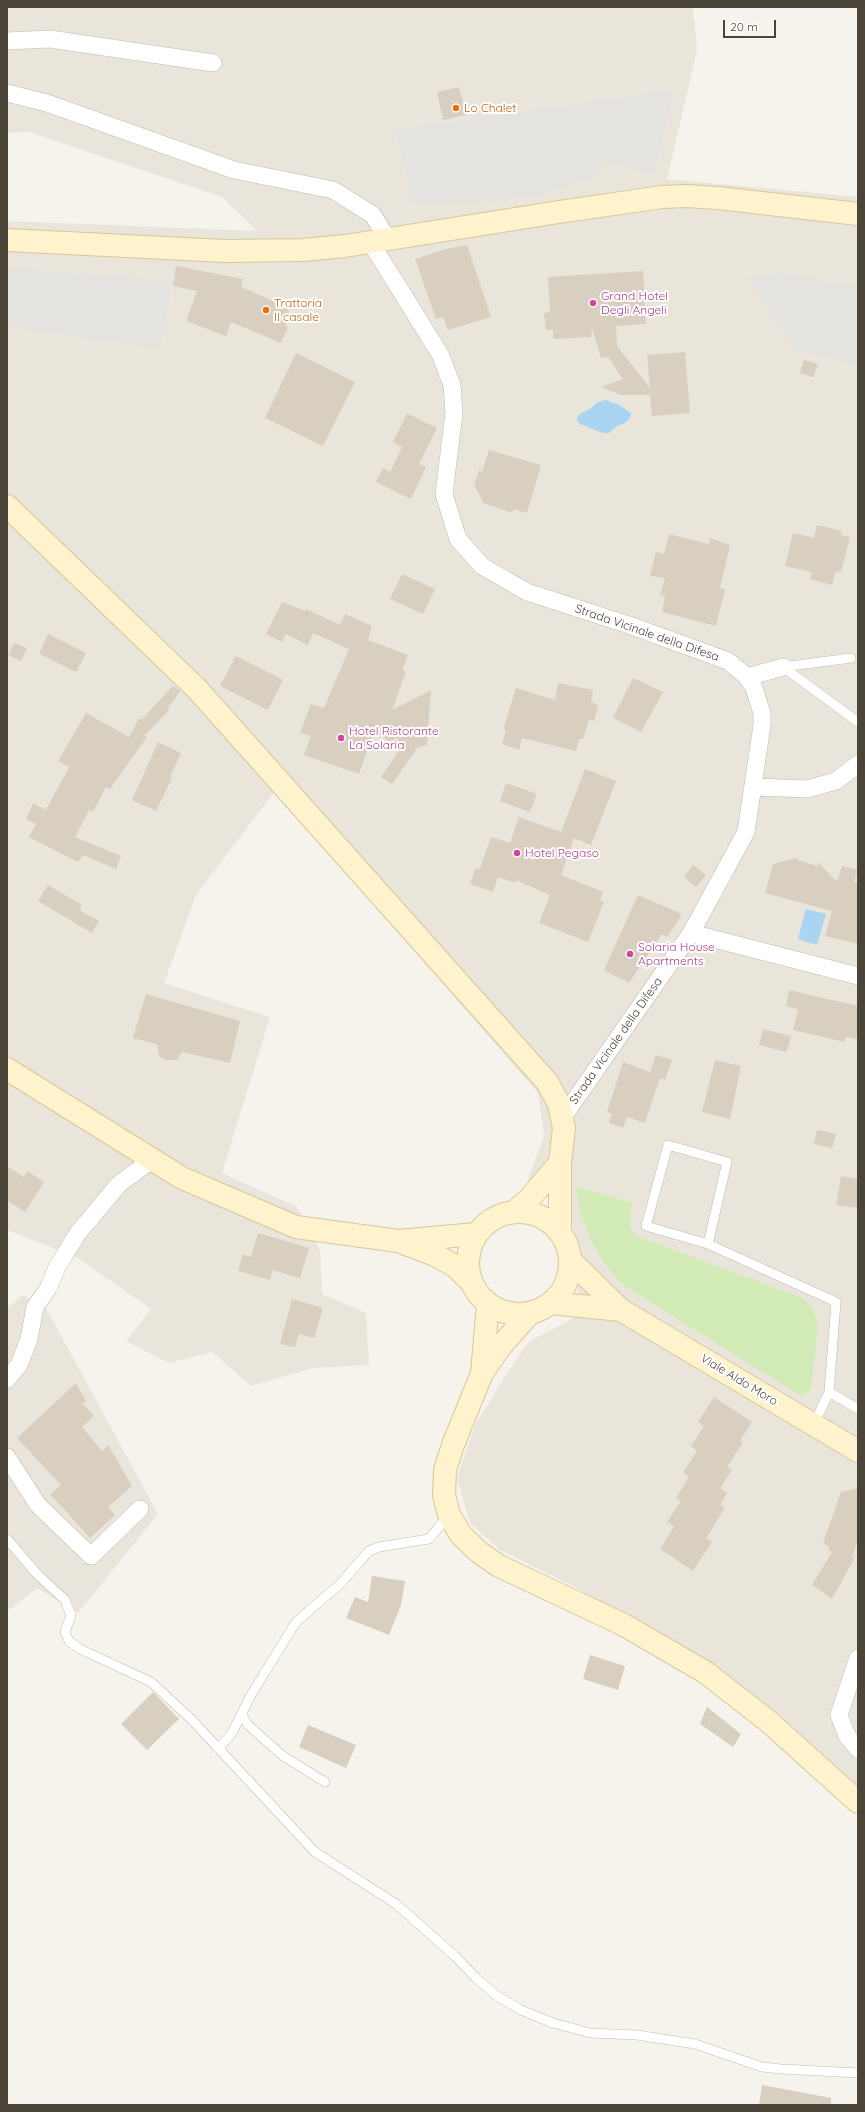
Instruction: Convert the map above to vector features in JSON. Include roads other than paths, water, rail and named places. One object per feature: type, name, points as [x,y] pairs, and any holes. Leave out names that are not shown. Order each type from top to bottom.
[{"type":"main road","points":[[7,240],[225,251],[303,250],[379,241],[662,197],[718,198],[858,214]]},
{"type":"main road","points":[[7,506],[203,695],[534,1065],[554,1093],[563,1117],[564,1140],[560,1163],[560,1233]]},
{"type":"main road","points":[[7,1069],[182,1178],[296,1227],[398,1241],[435,1255],[455,1266],[470,1281],[478,1294],[488,1304],[501,1311],[516,1314],[530,1313],[551,1303],[562,1291],[568,1276],[570,1260],[567,1246],[560,1233],[548,1221],[531,1213],[514,1212],[499,1215],[486,1223],[476,1234],[469,1249],[467,1265],[470,1281]]},
{"type":"main road","points":[[514,1212],[529,1199],[560,1163]]},
{"type":"main road","points":[[398,1241],[476,1234]]},
{"type":"main road","name":"Viale Aldo Moro","points":[[570,1260],[621,1310],[858,1451]]},
{"type":"main road","name":"Viale Aldo Moro","points":[[551,1303],[621,1310]]},
{"type":"main road","points":[[482,1373],[488,1304]]},
{"type":"main road","points":[[530,1313],[500,1347],[482,1373],[453,1445],[445,1470],[444,1495],[449,1515],[461,1535],[480,1553],[499,1566],[624,1625],[705,1672],[768,1721],[858,1802]]},
{"type":"street","points":[[7,41],[50,39],[213,63]]},
{"type":"street","name":"Strada Vicinale della Difesa","points":[[7,93],[47,103],[234,170],[333,190],[373,215],[379,241],[440,354],[452,385],[454,413],[444,494],[458,539],[482,566],[528,592],[717,656],[728,662],[747,677],[756,694],[762,712],[762,725],[754,787],[746,832],[691,933],[563,1117]]},
{"type":"street","points":[[747,677],[783,667]]},
{"type":"street","points":[[754,787],[807,789],[836,781],[858,764]]},
{"type":"street","points":[[691,933],[858,976]]},
{"type":"street","points":[[7,1379],[19,1365],[28,1339],[35,1307],[49,1287],[57,1267],[78,1233],[119,1184],[153,1159]]},
{"type":"street","points":[[7,1457],[38,1505],[91,1556],[140,1509]]},
{"type":"street","points":[[858,1658],[839,1715],[846,1736],[858,1749]]},
{"type":"lane","points":[[783,667],[851,658]]},
{"type":"lane","points":[[783,667],[858,722]]},
{"type":"lane","points":[[708,1244],[727,1162],[668,1145],[646,1226],[708,1244],[836,1302],[829,1392],[814,1424]]},
{"type":"lane","points":[[829,1392],[858,1409]]},
{"type":"lane","points":[[219,1748],[232,1733],[251,1695],[296,1622],[340,1584],[369,1550],[429,1539],[449,1515]]},
{"type":"lane","points":[[7,1539],[37,1574],[65,1600],[71,1615],[65,1632],[69,1641],[80,1650],[134,1672],[151,1682],[219,1748],[315,1852],[396,1904],[455,1956],[476,1978],[497,1996],[521,2010],[553,2023],[590,2032],[637,2035],[695,2044],[762,2066],[781,2070],[858,2073]]},
{"type":"lane","points":[[242,1715],[248,1725],[283,1756],[325,1782]]},
{"type":"water","points":[[606,400],[619,405],[631,413],[630,418],[609,433],[603,433],[580,424],[577,420],[578,415],[593,407],[596,403]]},
{"type":"water","points":[[806,909],[826,914],[817,945],[798,939]]},
{"type":"place","name":"Lo Chalet","points":[[456,108]]},
{"type":"place","name":"Grand Hotel Degli Angeli","points":[[593,303]]},
{"type":"place","name":"Trattoria Il casale","points":[[266,310]]},
{"type":"place","name":"Hotel Ristorante La Solaria","points":[[341,738]]},
{"type":"place","name":"Hotel Pegaso","points":[[517,853]]},
{"type":"place","name":"Solaria House Apartments","points":[[630,954]]}]
